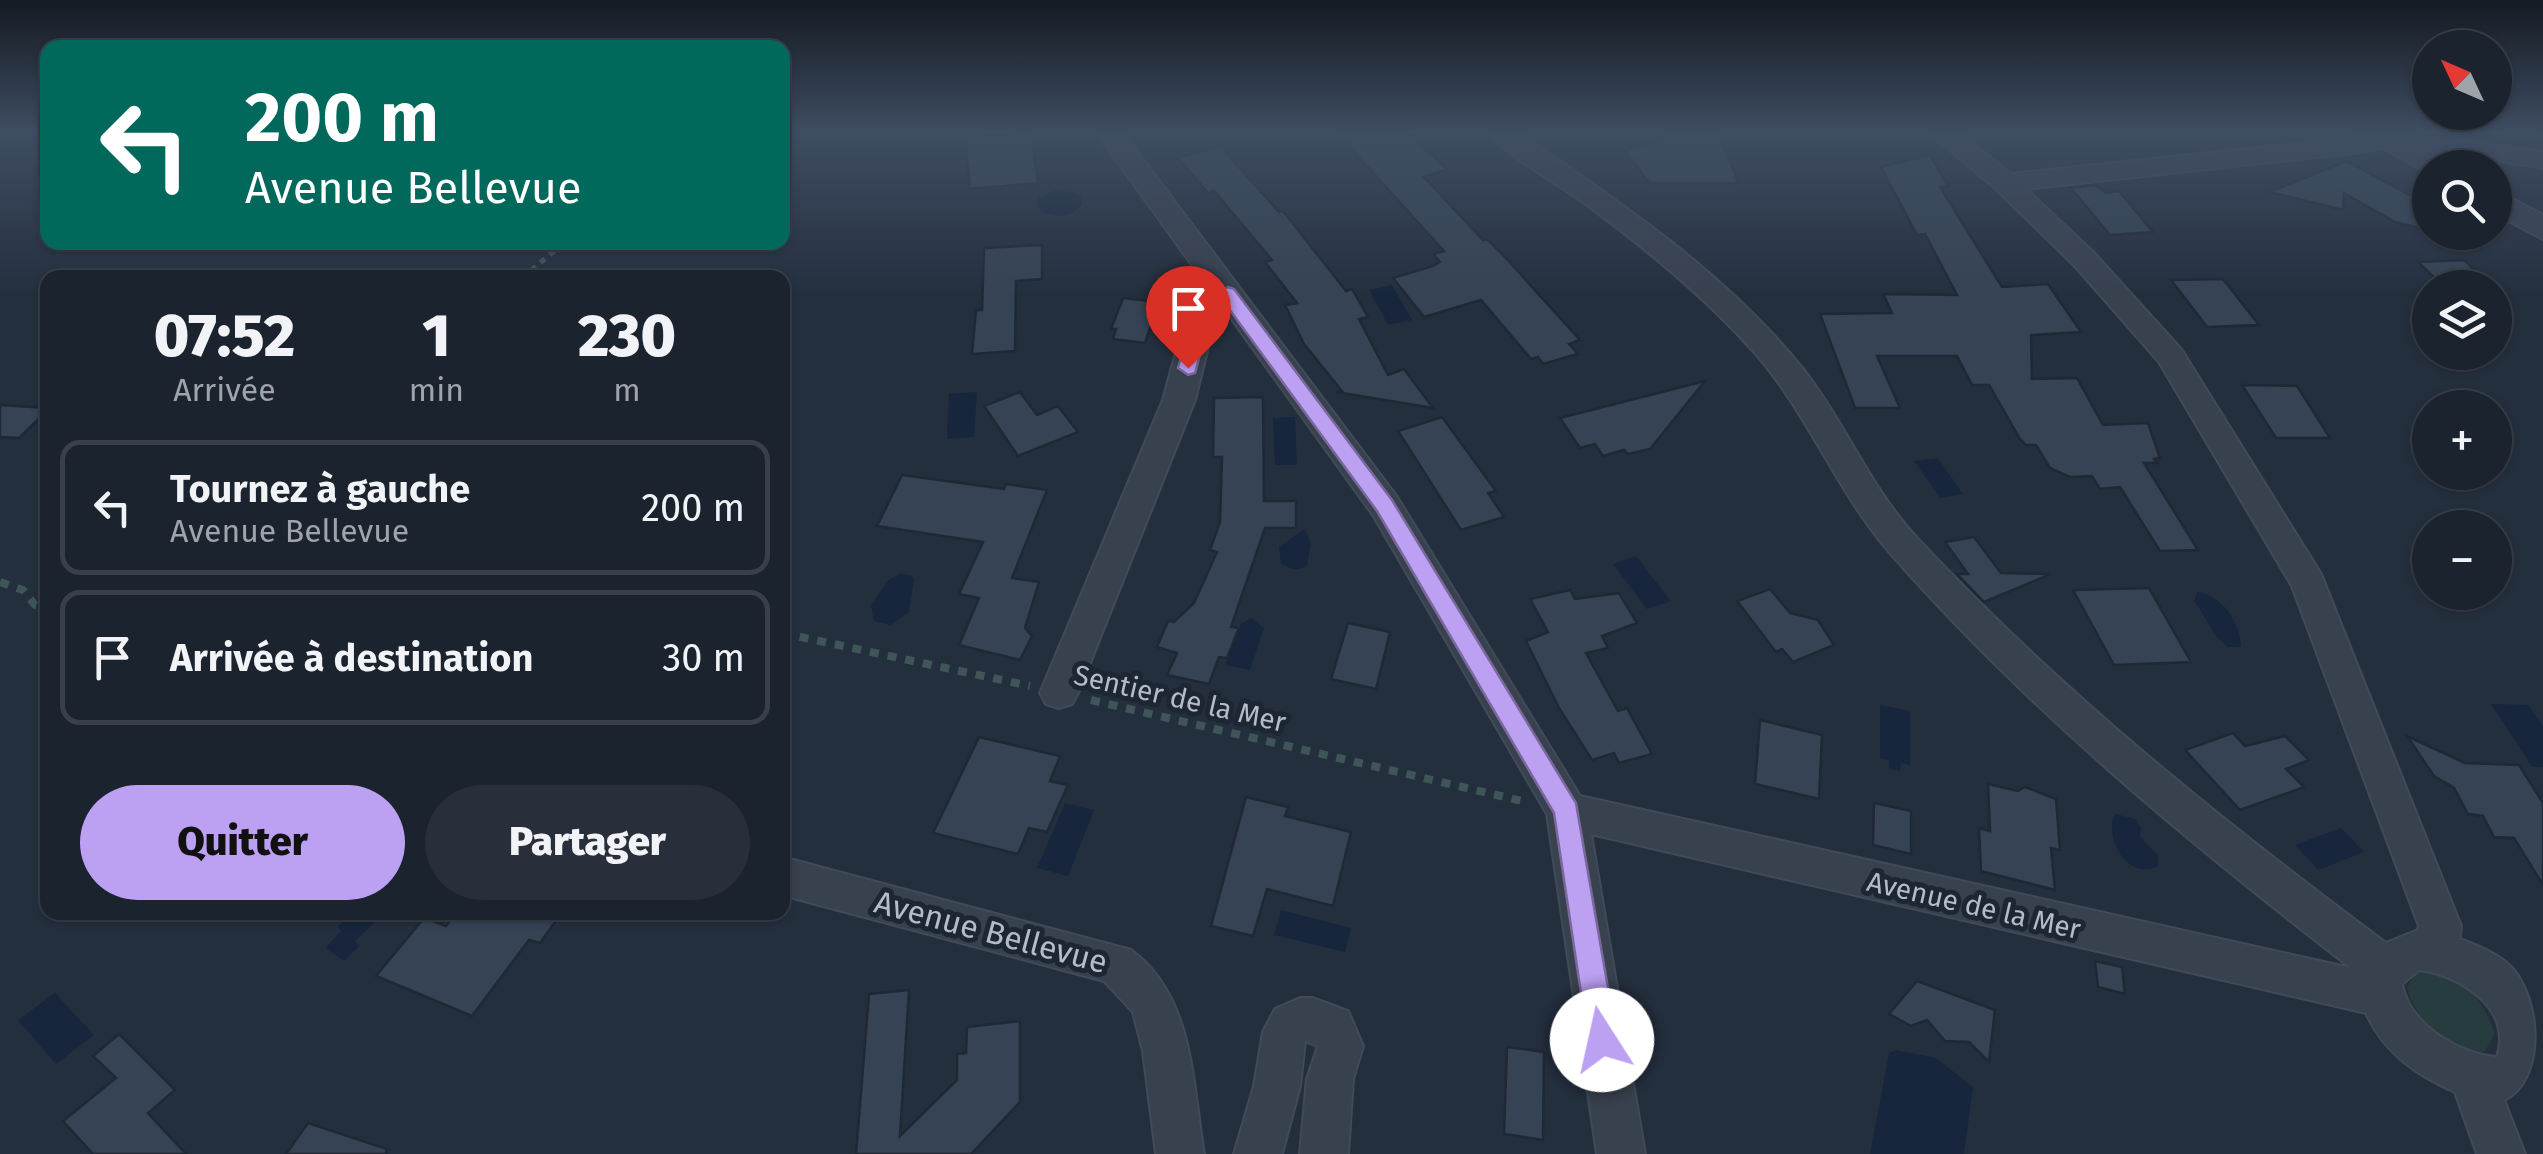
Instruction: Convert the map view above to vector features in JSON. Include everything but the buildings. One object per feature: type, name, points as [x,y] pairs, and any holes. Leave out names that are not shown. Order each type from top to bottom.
[{"type":"street","points":[[1150,187],[1385,506],[1566,811],[1621,1154]]},
{"type":"street","points":[[1577,187],[1670,254],[1728,304],[1793,377],[1844,462],[1898,540],[2028,673],[2187,816],[2382,982],[2390,1016],[2415,1046],[2448,1069],[2473,1078],[2496,1080],[2516,1076],[2528,1066],[2537,1032],[2496,982],[2462,960],[2414,950],[2396,955],[2382,982]]},
{"type":"street","points":[[2008,187],[2084,259],[2170,356],[2308,584],[2440,926],[2438,952]]},
{"type":"street","points":[[2512,210],[2543,229]]},
{"type":"street","points":[[1060,693],[1179,400],[1204,304],[1228,293]]},
{"type":"street","name":"Avenue de la Mer","points":[[1566,811],[2382,982]]},
{"type":"street","name":"Avenue Bellevue","points":[[790,878],[1116,964],[1142,988],[1158,1020],[1180,1154]]},
{"type":"street","points":[[1258,1154],[1278,1083],[1282,1033],[1292,1023],[1313,1018],[1332,1026],[1341,1046],[1330,1079],[1324,1154]]},
{"type":"street","points":[[2473,1078],[2501,1154]]},
{"type":"path","points":[[531,270],[555,250]]},
{"type":"path","points":[[0,582],[22,590],[40,606]]},
{"type":"path","name":"Sentier de la Mer","points":[[790,635],[1566,811]]},
{"type":"green space","points":[[2426,967],[2462,985],[2477,999],[2495,1034],[2485,1051],[2458,1050],[2426,1024],[2407,988],[2416,971]]},
{"type":"water","points":[[1058,189],[1080,195],[1082,204],[1064,216],[1042,212],[1036,203],[1038,198]]},
{"type":"water","points":[[1392,285],[1412,320],[1388,325],[1369,290]]},
{"type":"water","points":[[977,392],[974,437],[947,439],[949,394]]},
{"type":"water","points":[[1295,417],[1297,465],[1275,465],[1273,418]]},
{"type":"water","points":[[1938,458],[1963,494],[1940,498],[1914,461]]},
{"type":"water","points":[[1304,529],[1311,542],[1307,565],[1290,568],[1281,563],[1279,547]]},
{"type":"water","points":[[1636,556],[1671,601],[1647,609],[1613,564]]},
{"type":"water","points":[[899,574],[914,579],[909,612],[891,625],[874,621],[871,606],[887,581]]},
{"type":"water","points":[[2197,592],[2222,604],[2238,629],[2241,647],[2228,647],[2217,636],[2194,602]]},
{"type":"water","points":[[1251,618],[1264,628],[1250,670],[1225,665],[1241,624]]},
{"type":"water","points":[[2491,704],[2528,705],[2543,726],[2543,767],[2532,767]]},
{"type":"water","points":[[1880,705],[1910,711],[1910,765],[1901,763],[1900,771],[1889,769],[1889,760],[1880,758]]},
{"type":"water","points":[[1065,803],[1094,810],[1068,876],[1037,868]]},
{"type":"water","points":[[2115,814],[2136,819],[2140,837],[2158,855],[2158,866],[2137,868],[2121,855],[2113,835]]},
{"type":"water","points":[[2341,828],[2364,852],[2318,870],[2295,845]]},
{"type":"water","points":[[1281,910],[1351,928],[1345,952],[1274,935]]},
{"type":"water","points":[[344,920],[377,920],[355,941],[359,946],[344,961],[325,948],[341,931],[337,927]]},
{"type":"water","points":[[55,993],[94,1035],[56,1064],[18,1020]]},
{"type":"water","points":[[1896,1050],[1936,1058],[1973,1087],[1964,1154],[1870,1154],[1889,1053]]},
{"type":"route","points":[[1188,368],[1204,304],[1228,293],[1385,506],[1566,811],[1602,1040]]}]
